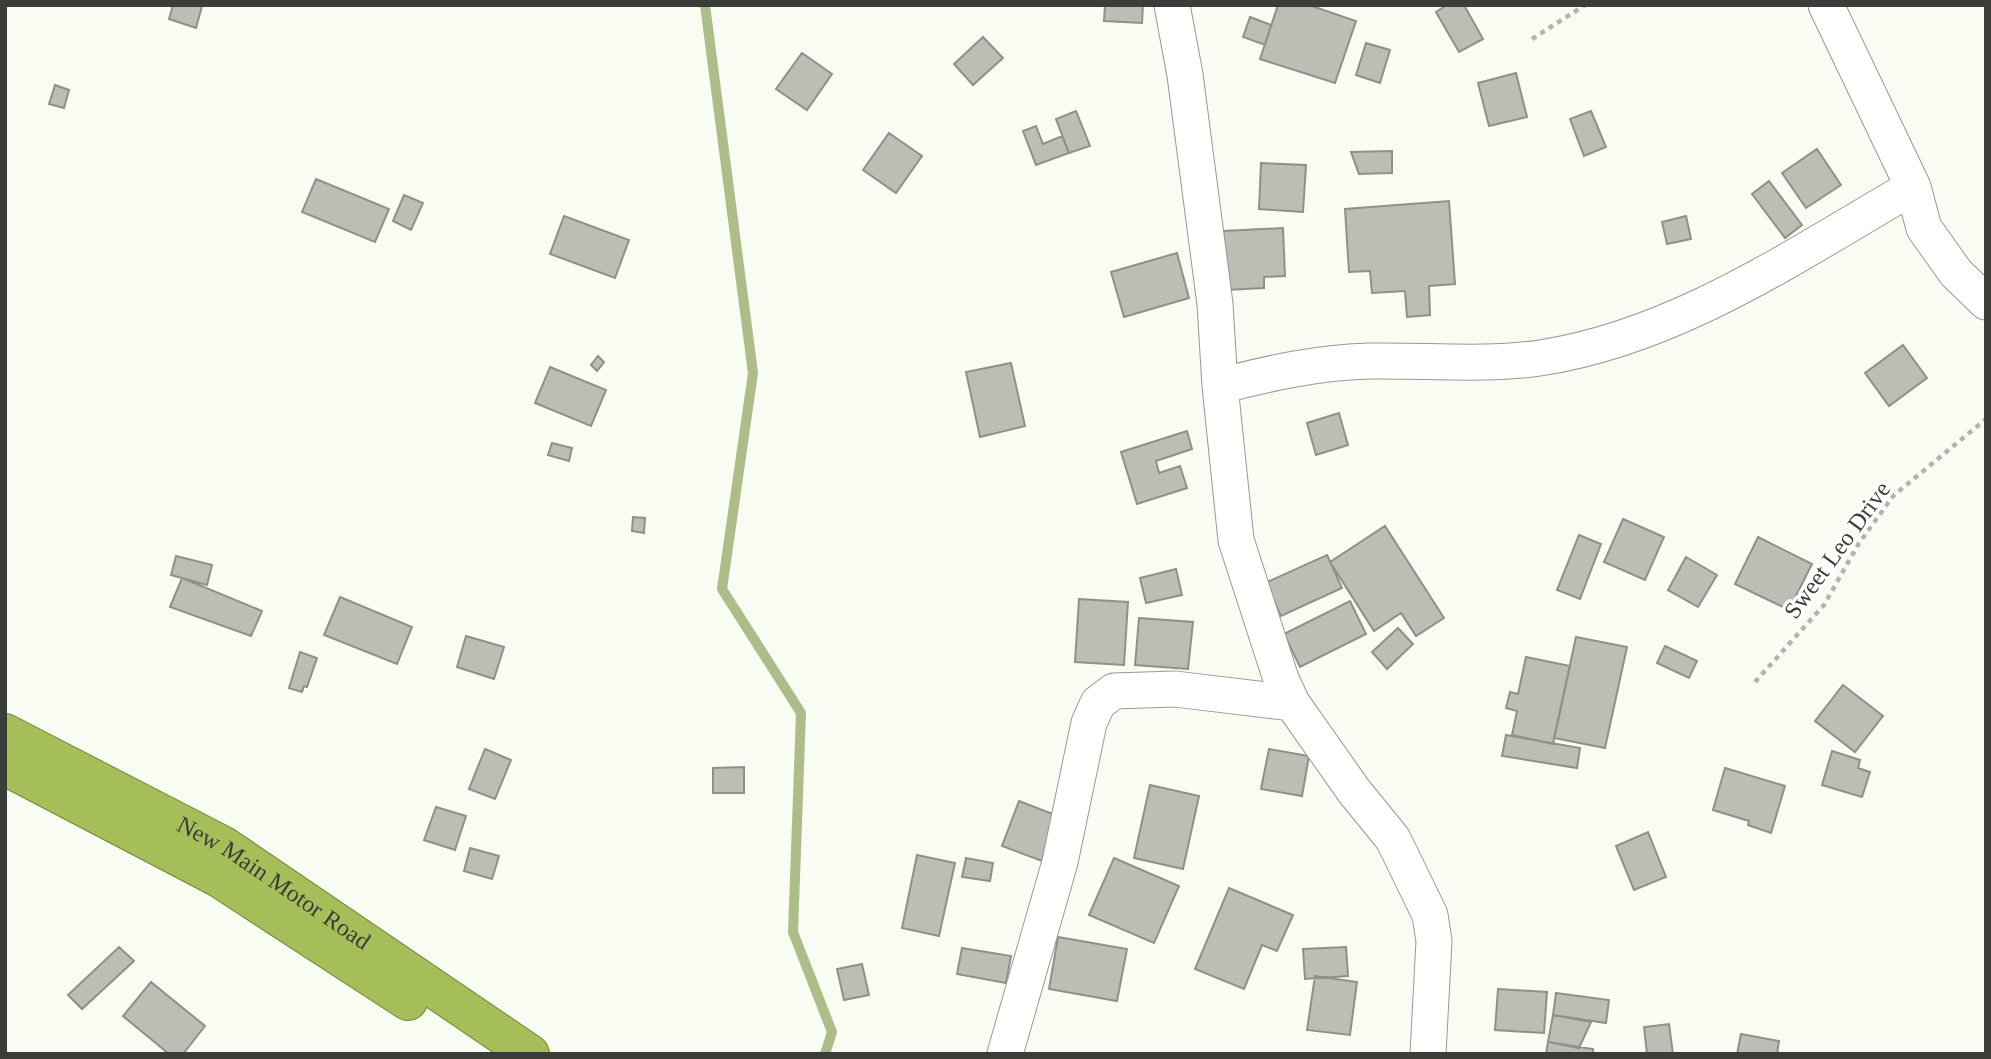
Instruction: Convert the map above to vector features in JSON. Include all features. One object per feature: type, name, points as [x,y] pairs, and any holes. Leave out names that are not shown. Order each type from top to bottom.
[{"type":"highway","name":"New Main Motor Road","points":[[5,733],[224,846],[530,1054]]},
{"type":"highway","name":"New Main Motor Road","points":[[5,766],[219,878],[488,1054]]},
{"type":"street","points":[[1172,5],[1185,75],[1215,304],[1220,386],[1236,540],[1281,679],[1292,704],[1354,791],[1393,839],[1430,915],[1434,941],[1427,1054]]},
{"type":"street","points":[[1826,5],[1913,187],[1924,228],[1956,273],[1986,302]]},
{"type":"street","points":[[1220,386],[1291,367],[1369,361],[1473,362],[1539,358],[1590,347],[1671,322],[1913,187]]},
{"type":"street","points":[[1005,1054],[1060,862],[1089,723],[1098,703],[1115,691],[1175,689],[1292,704]]},
{"type":"path","points":[[1532,39],[1585,5]]},
{"type":"path","name":"Sweet Leo Drive","points":[[1755,682],[1824,605],[1859,542],[1893,495],[1986,419]]},
{"type":"building","points":[[173,5],[202,6],[196,28],[169,19]]},
{"type":"building","points":[[1105,5],[1143,5],[1142,23],[1104,21]]},
{"type":"building","points":[[1278,5],[1309,5],[1356,21],[1335,83],[1260,59]]},
{"type":"building","points":[[1447,5],[1464,5],[1483,39],[1459,52],[1436,12]]},
{"type":"building","points":[[1250,17],[1271,25],[1265,45],[1243,37]]},
{"type":"building","points":[[983,37],[1003,58],[973,85],[954,64]]},
{"type":"building","points":[[1366,43],[1390,50],[1380,83],[1356,75]]},
{"type":"building","points":[[802,53],[832,74],[807,110],[776,89]]},
{"type":"building","points":[[1516,73],[1527,117],[1489,126],[1478,83]]},
{"type":"building","points":[[55,85],[69,90],[64,108],[49,104]]},
{"type":"building","points":[[1076,111],[1090,146],[1069,153],[1056,119]]},
{"type":"building","points":[[1591,111],[1606,147],[1584,156],[1570,119]]},
{"type":"building","points":[[1036,126],[1043,144],[1062,136],[1069,153],[1036,165],[1023,131]]},
{"type":"building","points":[[889,133],[922,156],[896,193],[863,170]]},
{"type":"building","points":[[1817,149],[1841,185],[1806,208],[1782,173]]},
{"type":"building","points":[[1392,151],[1392,173],[1359,174],[1351,152]]},
{"type":"building","points":[[1261,163],[1306,165],[1303,212],[1259,209]]},
{"type":"building","points":[[316,179],[389,209],[375,242],[302,212]]},
{"type":"building","points":[[1769,181],[1802,225],[1785,238],[1752,194]]},
{"type":"building","points":[[404,195],[423,203],[411,230],[393,221]]},
{"type":"building","points":[[1449,201],[1455,284],[1429,286],[1430,315],[1407,317],[1405,291],[1372,293],[1370,271],[1349,272],[1345,209]]},
{"type":"building","points":[[564,216],[629,240],[615,278],[550,254]]},
{"type":"building","points":[[1686,216],[1691,239],[1667,244],[1662,222]]},
{"type":"building","points":[[1283,228],[1285,276],[1264,277],[1264,288],[1226,290],[1223,231]]},
{"type":"building","points":[[1177,253],[1189,298],[1124,317],[1111,272]]},
{"type":"building","points":[[1903,345],[1927,378],[1889,406],[1865,373]]},
{"type":"building","points":[[598,356],[604,362],[597,371],[591,365]]},
{"type":"building","points":[[1011,363],[1025,426],[980,437],[966,372]]},
{"type":"building","points":[[550,367],[606,390],[591,426],[535,403]]},
{"type":"building","points":[[1339,413],[1348,445],[1316,455],[1307,423]]},
{"type":"building","points":[[1187,431],[1192,449],[1156,461],[1159,473],[1180,466],[1187,488],[1137,504],[1121,452]]},
{"type":"building","points":[[552,443],[572,448],[569,461],[548,455]]},
{"type":"building","points":[[633,517],[645,518],[644,533],[632,531]]},
{"type":"building","points":[[1623,519],[1664,537],[1645,580],[1604,562]]},
{"type":"building","points":[[1385,526],[1444,618],[1416,636],[1401,613],[1374,631],[1330,562]]},
{"type":"building","points":[[1579,535],[1601,544],[1580,599],[1557,590]]},
{"type":"building","points":[[1758,537],[1812,564],[1789,610],[1735,584]]},
{"type":"building","points":[[1327,555],[1342,588],[1281,616],[1265,583]]},
{"type":"building","points":[[176,556],[212,565],[207,585],[171,575]]},
{"type":"building","points":[[1686,557],[1717,575],[1698,607],[1668,590]]},
{"type":"building","points":[[1176,569],[1182,595],[1146,603],[1140,578]]},
{"type":"building","points":[[182,578],[262,611],[251,636],[170,607]]},
{"type":"building","points":[[340,597],[412,627],[397,664],[324,635]]},
{"type":"building","points":[[1079,599],[1128,602],[1124,665],[1075,662]]},
{"type":"building","points":[[1350,601],[1366,634],[1300,667],[1284,634]]},
{"type":"building","points":[[1139,618],[1193,622],[1188,669],[1135,665]]},
{"type":"building","points":[[1398,628],[1413,644],[1387,669],[1372,652]]},
{"type":"building","points":[[466,636],[504,647],[494,679],[457,667]]},
{"type":"building","points":[[1576,637],[1627,647],[1605,748],[1554,738]]},
{"type":"building","points":[[1665,646],[1697,661],[1689,678],[1657,663]]},
{"type":"building","points":[[300,652],[317,658],[307,687],[304,686],[302,692],[289,688]]},
{"type":"building","points":[[1526,657],[1570,666],[1553,744],[1512,735],[1517,711],[1506,708],[1510,692],[1518,694]]},
{"type":"building","points":[[1843,685],[1883,716],[1855,752],[1815,721]]},
{"type":"building","points":[[1506,735],[1580,748],[1577,768],[1502,756]]},
{"type":"building","points":[[485,749],[511,760],[495,799],[469,789]]},
{"type":"building","points":[[1269,749],[1309,756],[1302,796],[1261,789]]},
{"type":"building","points":[[1832,751],[1860,760],[1858,768],[1870,772],[1862,797],[1822,785]]},
{"type":"building","points":[[744,767],[744,793],[713,793],[713,768]]},
{"type":"building","points":[[1725,768],[1785,786],[1771,833],[1748,825],[1749,821],[1713,810]]},
{"type":"building","points":[[1150,785],[1199,796],[1183,869],[1134,858]]},
{"type":"building","points":[[1019,801],[1058,816],[1042,861],[1002,846]]},
{"type":"building","points":[[436,807],[466,816],[455,850],[424,840]]},
{"type":"building","points":[[1648,832],[1666,877],[1634,890],[1616,846]]},
{"type":"building","points":[[470,848],[499,856],[492,879],[464,871]]},
{"type":"building","points":[[917,855],[955,863],[939,936],[902,928]]},
{"type":"building","points":[[966,858],[993,863],[990,881],[962,877]]},
{"type":"building","points":[[1114,858],[1179,886],[1154,943],[1089,915]]},
{"type":"building","points":[[1229,888],[1293,915],[1277,951],[1262,945],[1244,989],[1195,969]]},
{"type":"building","points":[[1058,937],[1127,949],[1117,1001],[1049,989]]},
{"type":"building","points":[[119,947],[134,961],[82,1009],[68,995]]},
{"type":"building","points":[[1346,947],[1348,976],[1305,979],[1303,949]]},
{"type":"building","points":[[962,948],[1011,956],[1006,983],[957,974]]},
{"type":"building","points":[[862,964],[869,995],[844,1000],[837,969]]},
{"type":"building","points":[[1315,976],[1357,982],[1350,1035],[1307,1030]]},
{"type":"building","points":[[151,982],[205,1026],[183,1054],[169,1054],[123,1016]]},
{"type":"building","points":[[1498,989],[1547,992],[1544,1033],[1495,1030]]},
{"type":"building","points":[[1556,993],[1609,1000],[1606,1023],[1553,1015]]},
{"type":"building","points":[[1553,1015],[1591,1022],[1579,1048],[1548,1042]]},
{"type":"building","points":[[1669,1024],[1673,1054],[1647,1054],[1644,1027]]},
{"type":"building","points":[[1741,1034],[1779,1041],[1777,1054],[1737,1054]]},
{"type":"building","points":[[1548,1042],[1593,1049],[1593,1054],[1546,1054]]},
{"type":"waterway","points":[[705,5],[753,373],[722,589],[801,713],[793,932],[832,1032],[825,1054]]}]
